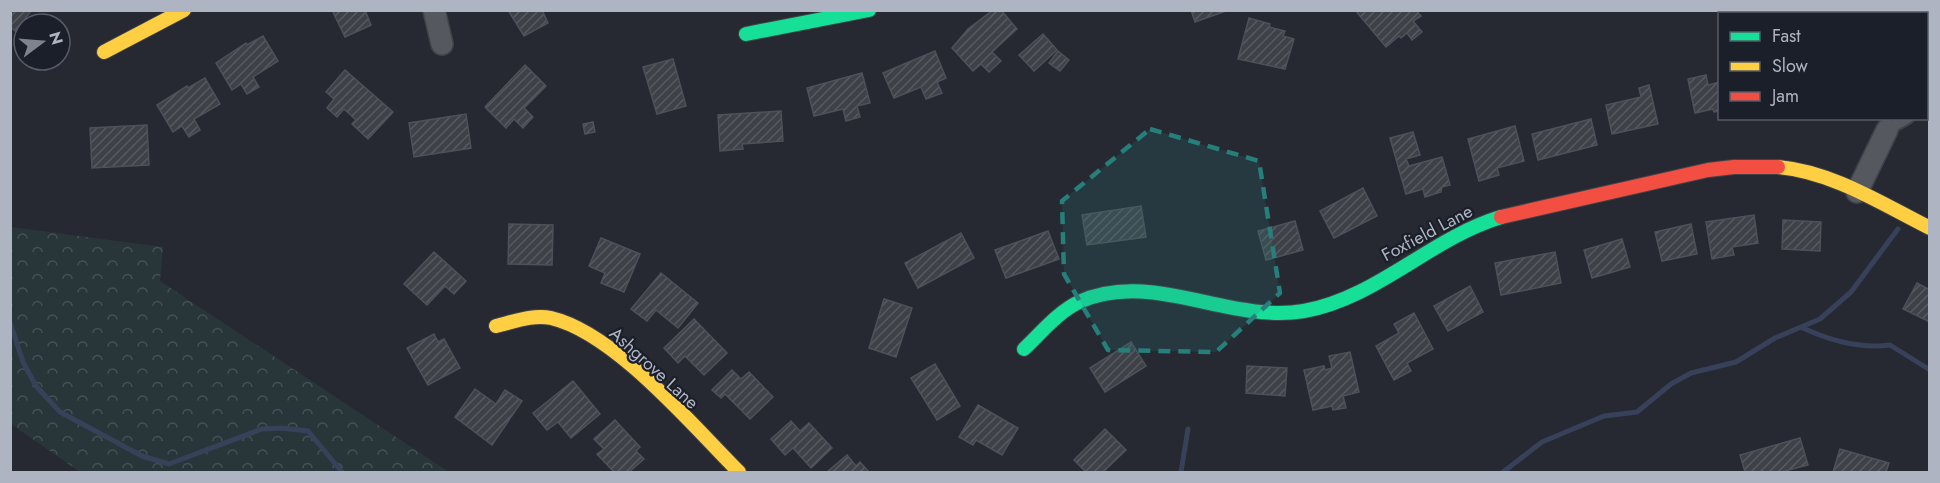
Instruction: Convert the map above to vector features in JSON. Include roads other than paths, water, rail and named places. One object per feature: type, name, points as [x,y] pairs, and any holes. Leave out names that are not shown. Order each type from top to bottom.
[{"type":"street","points":[[104,52],[184,10]]},
{"type":"street","points":[[434,10],[442,44]]},
{"type":"street","points":[[746,34],[869,10]]},
{"type":"street","points":[[1857,192],[1887,130]]},
{"type":"street","name":"Foxfield Lane","points":[[1024,349],[1060,315],[1094,296],[1149,293],[1250,311],[1280,314],[1304,311],[1346,297],[1414,258],[1485,222],[1688,175],[1743,166],[1786,168],[1827,179],[1929,228]]},
{"type":"street","name":"Ashgrove Lane","points":[[496,326],[525,319],[548,317],[570,324],[623,361],[739,472]]},
{"type":"lane","points":[[1887,130],[1904,120]]},
{"type":"waterway","points":[[1503,472],[1542,442],[1604,416],[1637,412],[1671,384],[1691,373],[1736,362],[1775,338],[1820,319],[1851,292],[1898,229]]},
{"type":"waterway","points":[[10,322],[23,362],[36,386],[60,412],[142,456],[169,464],[262,429],[281,428],[308,431],[342,472]]},
{"type":"waterway","points":[[1803,328],[1845,343],[1867,346],[1890,345],[1930,370]]},
{"type":"waterway","points":[[1181,472],[1188,429]]}]
